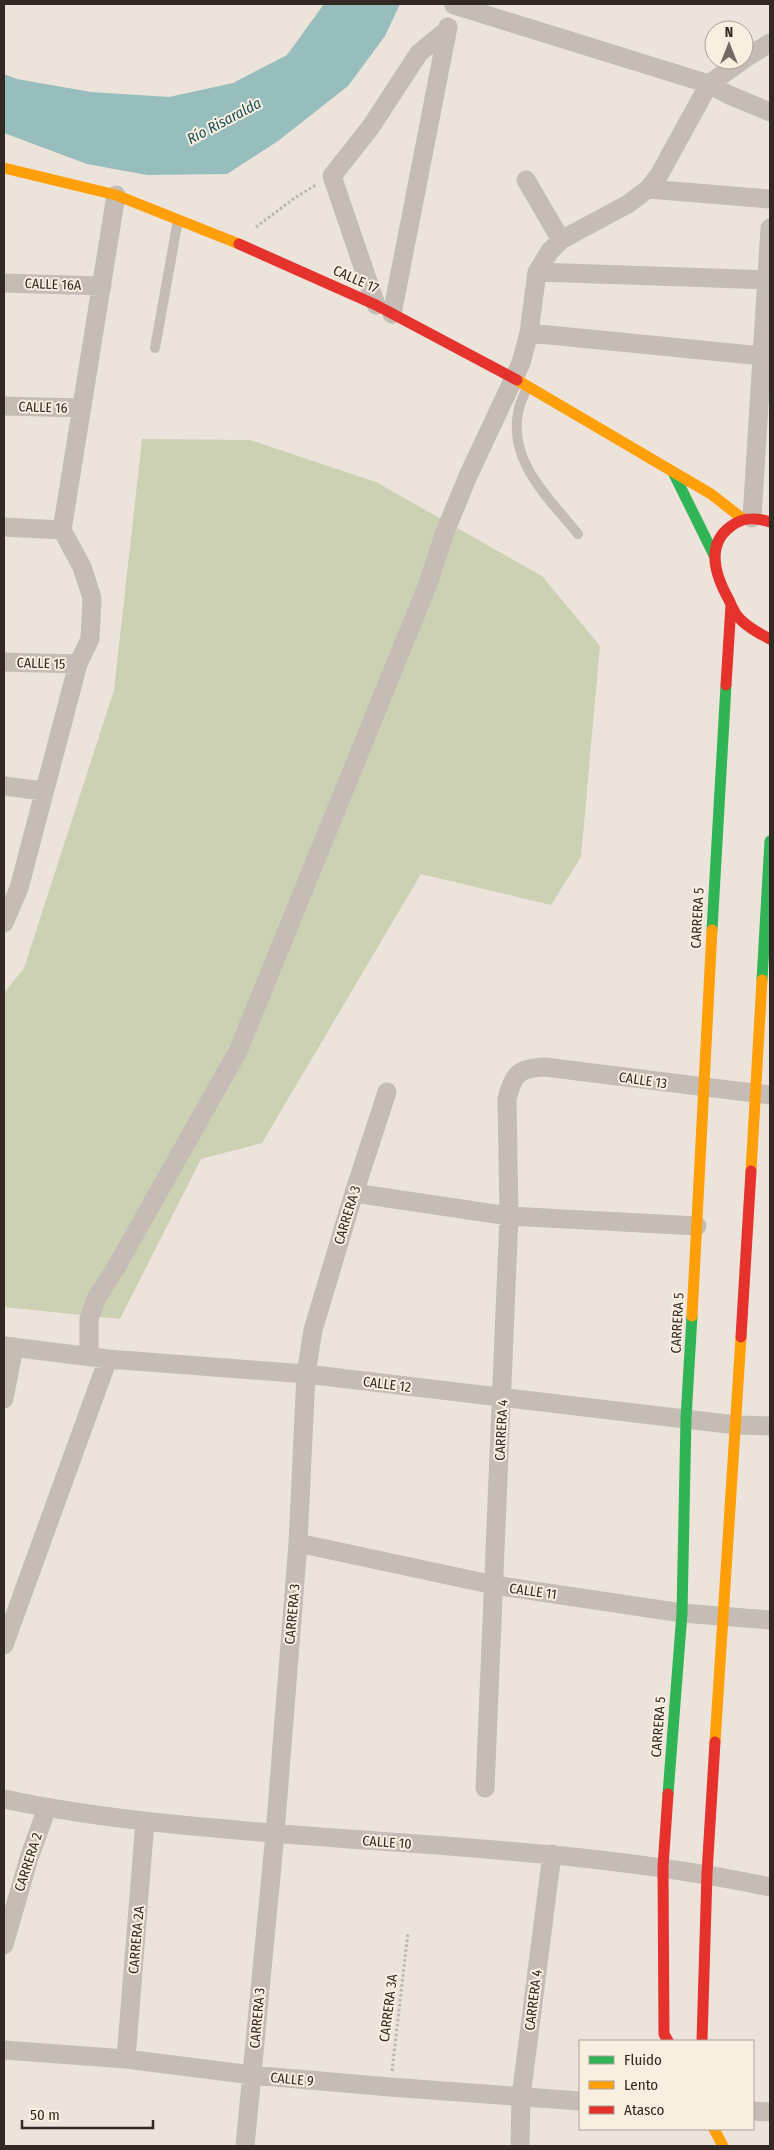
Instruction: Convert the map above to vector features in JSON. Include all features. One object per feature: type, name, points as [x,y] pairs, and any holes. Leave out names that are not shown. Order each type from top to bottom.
[{"type":"main road","name":"CALLE 17","points":[[4,168],[116,195],[233,240],[384,309],[521,382],[755,520]]},
{"type":"main road","points":[[673,472],[714,555],[718,579],[731,605],[742,622],[770,639]]},
{"type":"main road","points":[[714,555],[717,542],[731,525],[755,520]]},
{"type":"main road","name":"CARRERA 5","points":[[667,2040],[664,2034],[663,1867],[682,1613],[686,1418],[697,1226],[702,1088],[731,605]]},
{"type":"main road","points":[[702,2040],[707,1873],[722,1616],[762,1095],[770,841]]},
{"type":"main road","points":[[715,2130],[723,2146]]},
{"type":"street","points":[[384,309],[454,5],[709,84],[728,95],[770,112]]},
{"type":"street","points":[[384,309],[332,176],[370,128],[419,53],[447,30]]},
{"type":"street","points":[[754,53],[770,43]]},
{"type":"street","points":[[89,1356],[89,1319],[97,1297],[119,1262],[238,1052],[428,584],[468,476],[521,382],[536,272],[561,240],[628,204],[648,189],[659,176],[709,84],[729,70]]},
{"type":"street","points":[[526,180],[561,240]]},
{"type":"street","points":[[648,189],[770,199]]},
{"type":"street","points":[[4,923],[19,888],[78,664],[90,639],[92,598],[82,568],[62,530],[116,195]]},
{"type":"street","points":[[755,520],[762,356],[769,280],[770,228]]},
{"type":"street","points":[[536,272],[769,280]]},
{"type":"street","name":"CALLE 16A","points":[[4,283],[102,286]]},
{"type":"street","points":[[529,333],[762,356]]},
{"type":"street","name":"CALLE 16","points":[[4,406],[82,408]]},
{"type":"street","points":[[4,528],[62,530]]},
{"type":"street","name":"CALLE 15","points":[[4,662],[78,664]]},
{"type":"street","points":[[4,786],[43,791]]},
{"type":"street","name":"CALLE 13","points":[[517,1074],[529,1068],[545,1067],[762,1095]]},
{"type":"street","name":"CARRERA 4","points":[[485,1788],[509,1216],[507,1099],[511,1084],[517,1074]]},
{"type":"street","name":"CARRERA 3","points":[[245,2146],[275,1834],[298,1543],[306,1374],[313,1330],[354,1193],[387,1092]]},
{"type":"street","points":[[354,1193],[509,1216],[697,1226]]},
{"type":"street","points":[[4,1399],[9,1346]]},
{"type":"street","name":"CALLE 12","points":[[9,1346],[108,1359],[306,1374],[736,1425],[770,1426]]},
{"type":"street","points":[[4,1645],[108,1359]]},
{"type":"street","name":"CALLE 11","points":[[298,1543],[494,1585],[682,1613],[770,1620]]},
{"type":"street","name":"CALLE 10","points":[[4,1799],[76,1814],[145,1821],[275,1834],[552,1854],[707,1873],[770,1887]]},
{"type":"street","name":"CARRERA 2","points":[[4,1945],[29,1858],[47,1808]]},
{"type":"street","name":"CARRERA 2A","points":[[126,2059],[145,1821]]},
{"type":"street","name":"CARRERA 4","points":[[520,2146],[521,2097],[552,1854]]},
{"type":"street","name":"CALLE 9","points":[[4,2050],[126,2059],[252,2075],[579,2101]]},
{"type":"street","points":[[754,2111],[770,2112]]},
{"type":"lane","points":[[155,348],[178,219]]},
{"type":"lane","points":[[521,382],[516,432],[520,453],[530,473],[578,534]]},
{"type":"path","points":[[253,229],[296,197],[332,176]]},
{"type":"path","name":"CARRERA 3A","points":[[390,2087],[408,1932]]},
{"type":"green space","points":[[142,439],[250,440],[376,482],[542,576],[600,646],[581,857],[551,905],[421,874],[262,1143],[201,1159],[120,1319],[4,1307],[4,993],[24,968],[114,690]]},
{"type":"water","name":"Río Risaralda","points":[[324,4],[400,4],[385,36],[348,86],[278,141],[227,174],[147,175],[87,164],[4,133],[4,74],[17,79],[91,92],[169,97],[233,83],[287,55]]},
{"type":"traffic: fast","points":[[673,472],[714,555]]},
{"type":"traffic: fast","points":[[712,930],[726,685]]},
{"type":"traffic: fast","points":[[762,980],[770,841]]},
{"type":"traffic: fast","points":[[668,1794],[682,1613],[686,1418],[692,1316]]},
{"type":"traffic: slow","points":[[4,168],[116,195],[239,244]]},
{"type":"traffic: slow","points":[[517,380],[711,494],[743,519]]},
{"type":"traffic: slow","points":[[692,1316],[712,930]]},
{"type":"traffic: slow","points":[[751,1171],[762,980]]},
{"type":"traffic: slow","points":[[715,1742],[741,1337]]},
{"type":"traffic: slow","points":[[715,2130],[723,2146]]},
{"type":"traffic: jam","points":[[239,244],[376,305],[517,380]]},
{"type":"traffic: jam","points":[[770,522],[759,519],[739,521],[722,535],[717,543],[715,552],[715,562],[720,582],[737,616],[751,628],[770,639]]},
{"type":"traffic: jam","points":[[726,685],[731,605]]},
{"type":"traffic: jam","points":[[741,1337],[751,1171]]},
{"type":"traffic: jam","points":[[702,2040],[707,1873],[715,1742]]},
{"type":"traffic: jam","points":[[667,2040],[664,2034],[663,1867],[668,1794]]}]
